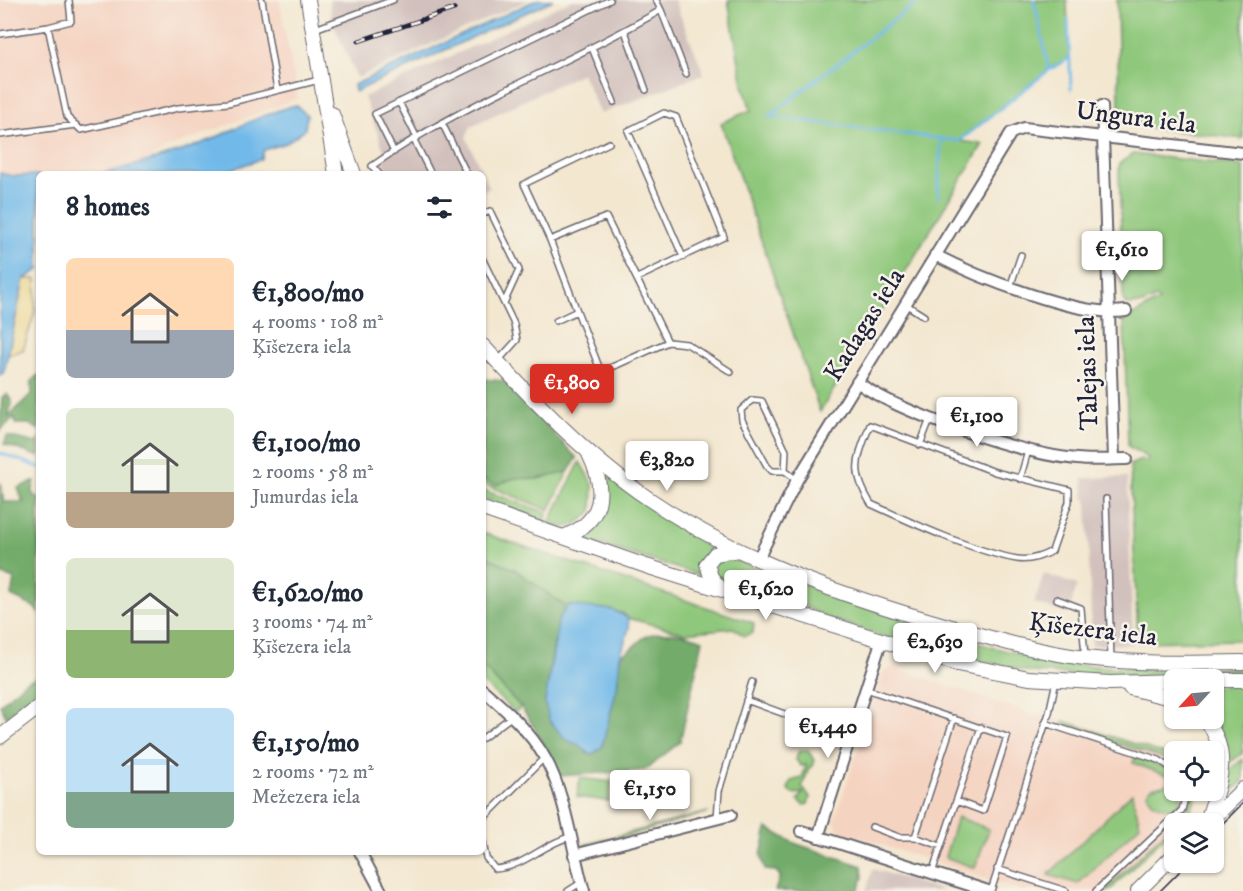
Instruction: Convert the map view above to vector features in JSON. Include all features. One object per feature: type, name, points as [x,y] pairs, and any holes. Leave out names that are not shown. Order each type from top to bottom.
[{"type":"street","points":[[308,0],[336,171]]},
{"type":"street","points":[[324,98],[353,171]]},
{"type":"street","name":"Talejas iela","points":[[1102,106],[1114,459]]},
{"type":"street","name":"Ungura iela","points":[[1024,128],[1243,153]]},
{"type":"street","name":"Kadagas iela","points":[[759,559],[797,480],[934,255],[1011,133],[1024,128]]},
{"type":"street","points":[[934,255],[977,276],[1010,287],[1109,312],[1126,311]]},
{"type":"street","name":"Ķīšezera iela","points":[[486,349],[587,450],[648,498],[738,550],[759,559],[891,610],[1020,647],[1111,661],[1243,662]]},
{"type":"street","points":[[857,382],[876,394],[931,418],[1029,449],[1076,459],[1127,459]]},
{"type":"street","name":"Ķīšezera iela","points":[[563,537],[590,522],[596,512],[599,483],[587,450]]},
{"type":"street","name":"Ķīšezera iela","points":[[486,510],[881,642],[957,664],[1029,678],[1110,683],[1164,681]]},
{"type":"street","name":"Ķīšezera iela","points":[[486,515],[498,515]]},
{"type":"street","points":[[721,589],[711,577],[707,564],[715,554],[738,550]]},
{"type":"street","points":[[818,837],[881,642]]},
{"type":"street","points":[[1224,680],[1243,680]]},
{"type":"street","points":[[1110,683],[1164,696]]},
{"type":"street","points":[[486,693],[511,717],[545,757],[556,785],[583,887]]},
{"type":"street","points":[[0,737],[36,709]]},
{"type":"street","points":[[1210,813],[1218,786],[1222,758],[1213,729]]},
{"type":"street","points":[[1218,813],[1243,789]]},
{"type":"street","points":[[574,855],[731,815]]},
{"type":"street","points":[[801,831],[932,873],[969,888],[989,891]]},
{"type":"street","points":[[362,855],[381,891]]},
{"type":"street","points":[[1138,891],[1164,865]]},
{"type":"lane","points":[[0,34],[71,21],[69,0]]},
{"type":"lane","points":[[262,0],[277,90]]},
{"type":"lane","points":[[313,29],[393,0]]},
{"type":"lane","points":[[394,152],[375,114],[610,0]]},
{"type":"lane","points":[[656,0],[686,74]]},
{"type":"lane","points":[[376,171],[372,166],[442,123],[625,31],[660,10]]},
{"type":"lane","points":[[48,27],[67,117],[81,130],[178,108],[228,103],[320,80]]},
{"type":"lane","points":[[625,31],[646,90]]},
{"type":"lane","points":[[592,48],[614,102]]},
{"type":"lane","points":[[399,102],[430,171]]},
{"type":"lane","points":[[637,278],[683,257],[724,237],[676,117],[664,113],[628,131],[683,257]]},
{"type":"lane","points":[[442,123],[466,171]]},
{"type":"lane","points":[[0,135],[76,125]]},
{"type":"lane","points":[[609,143],[524,184],[550,240],[601,372],[668,342],[687,344],[731,372]]},
{"type":"lane","points":[[486,213],[490,211],[519,270],[504,303]]},
{"type":"lane","points":[[550,240],[606,217],[668,342]]},
{"type":"lane","points":[[1010,287],[1021,255]]},
{"type":"lane","points":[[486,266],[514,324],[517,340],[497,361]]},
{"type":"lane","points":[[905,304],[924,316]]},
{"type":"lane","points":[[556,321],[577,311]]},
{"type":"lane","points":[[785,471],[786,452],[767,411],[762,401],[752,400],[741,410],[742,420],[767,466],[772,471],[785,471],[797,480]]},
{"type":"lane","points":[[920,445],[931,418]]},
{"type":"lane","points":[[870,425],[920,445],[1020,478],[1069,490],[1069,502],[1053,551],[1038,558],[1017,559],[995,553],[871,504],[856,474],[857,460],[870,425]]},
{"type":"lane","points":[[1020,478],[1029,449]]},
{"type":"lane","points":[[1106,499],[1111,661]]},
{"type":"lane","points":[[1057,599],[1081,608],[1085,658]]},
{"type":"lane","points":[[989,891],[1046,723],[1057,680]]},
{"type":"lane","points":[[717,818],[719,791],[752,682]]},
{"type":"lane","points":[[866,689],[1007,737],[983,811],[956,801]]},
{"type":"lane","points":[[746,700],[824,728]]},
{"type":"lane","points":[[486,736],[511,717]]},
{"type":"lane","points":[[915,837],[954,718]]},
{"type":"lane","points":[[1046,723],[1164,762]]},
{"type":"lane","points":[[932,873],[981,728]]},
{"type":"lane","points":[[486,816],[545,757]]},
{"type":"lane","points":[[1096,891],[1182,810],[1184,801]]},
{"type":"lane","points":[[872,828],[898,837],[915,837],[941,846]]},
{"type":"lane","points":[[485,855],[495,869],[509,868],[559,840],[570,837]]},
{"type":"lane","points":[[997,869],[1066,891]]},
{"type":"lane","points":[[568,891],[583,887]]},
{"type":"shaded area","points":[[0,0],[279,0],[298,98],[167,148],[143,163],[112,171],[36,171],[36,176],[22,176],[0,173]]},
{"type":"shaded area","points":[[329,0],[528,0],[357,78],[332,21]]},
{"type":"shaded area","points":[[572,0],[674,0],[704,74],[600,114],[582,73],[471,126],[466,137],[482,171],[388,171],[384,163],[385,153],[364,97]]},
{"type":"shaded area","points":[[1127,477],[1133,644],[1092,645],[1087,499],[1084,498],[1083,478]]},
{"type":"shaded area","points":[[1044,574],[1077,585],[1068,614],[1034,603]]},
{"type":"shaded area","points":[[892,667],[1031,713],[1022,740],[1032,713],[1060,719],[1164,753],[1164,801],[1197,801],[1196,805],[1188,813],[1164,813],[1164,837],[1110,891],[1024,891],[839,831],[834,821],[884,671]]},
{"type":"shaded area","points":[[873,869],[944,891],[866,891]]},
{"type":"green space","points":[[728,0],[1067,0],[1069,58],[1049,70],[960,141],[983,144],[820,412],[721,123],[751,110],[743,85]]},
{"type":"green space","points":[[1117,0],[1243,0],[1243,139],[1136,126],[1119,106]]},
{"type":"green space","points":[[1133,154],[1243,166],[1243,640],[1138,642],[1130,465],[1141,460],[1147,461],[1148,458],[1128,446],[1124,320],[1159,301],[1156,298],[1143,304],[1126,305],[1123,299],[1119,168],[1120,163]]},
{"type":"green space","points":[[36,377],[36,428],[29,424],[16,424],[14,417],[0,431],[2,397],[7,394],[12,401],[8,417],[32,393]]},
{"type":"green space","points":[[486,379],[504,381],[577,458],[568,472],[537,479],[515,478],[496,485],[486,480]]},
{"type":"green space","points":[[7,436],[36,443],[36,456],[4,444]]},
{"type":"green space","points":[[580,462],[593,485],[592,511],[572,526],[562,527],[549,523]]},
{"type":"green space","points":[[568,472],[549,510],[486,485],[486,480],[496,484],[515,478],[537,479]]},
{"type":"green space","points":[[605,474],[655,511],[713,545],[703,557],[699,575],[584,538],[600,516],[605,493]]},
{"type":"green space","points":[[35,481],[32,493],[36,496],[36,610],[11,596],[14,579],[0,574],[0,482],[4,502],[23,502],[18,488]]},
{"type":"green space","points":[[486,491],[547,513],[545,521],[486,499]]},
{"type":"green space","points":[[486,534],[754,623],[753,633],[744,636],[733,628],[684,633],[628,618],[623,613],[565,606],[514,569],[486,556]]},
{"type":"green space","points":[[486,556],[514,569],[565,606],[554,643],[545,702],[588,754],[602,747],[617,687],[621,654],[631,649],[643,638],[656,633],[681,634],[703,640],[680,742],[645,770],[559,776],[521,707],[486,670]]},
{"type":"green space","points":[[724,557],[916,624],[1033,657],[1111,668],[1164,669],[1164,675],[1113,677],[1030,672],[903,643],[825,617],[797,602],[719,578],[713,571],[715,562]]},
{"type":"green space","points":[[1243,668],[1243,672],[1224,673],[1224,669],[1164,669]]},
{"type":"green space","points":[[486,670],[521,707],[515,712],[486,686]]},
{"type":"green space","points":[[36,677],[36,692],[6,717],[0,705],[25,682]]},
{"type":"green space","points":[[1243,685],[1243,753],[1229,763],[1225,739],[1219,729],[1224,729],[1224,686]]},
{"type":"green space","points":[[1064,721],[1164,754],[1164,759],[1160,757],[1062,726]]},
{"type":"green space","points":[[807,750],[815,760],[813,766],[809,768],[802,787],[810,797],[808,804],[803,805],[798,800],[803,793],[792,794],[788,789],[791,781],[802,778],[806,765],[801,766],[796,760],[798,752]]},
{"type":"green space","points":[[1135,757],[1164,767],[1164,775],[1133,763]]},
{"type":"green space","points":[[1243,759],[1243,781],[1224,799],[1224,786],[1228,771]]},
{"type":"green space","points":[[580,778],[612,782],[608,801],[577,797]]},
{"type":"green space","points":[[1164,785],[1164,801],[1180,801],[1179,805],[1175,810],[1151,801],[1147,793],[1151,788]]},
{"type":"green space","points":[[1132,793],[1140,825],[1078,884],[1048,875]]},
{"type":"green space","points":[[1188,801],[1194,801],[1191,810],[1184,813],[1187,810]]},
{"type":"green space","points":[[709,812],[589,847],[582,845]]},
{"type":"green space","points":[[957,817],[989,829],[975,868],[945,857]]},
{"type":"green space","points":[[767,828],[794,843],[862,866],[863,878],[858,891],[775,891],[780,876],[776,871],[765,870],[761,855]]},
{"type":"green space","points":[[1164,832],[1164,837],[1109,891],[1104,891]]},
{"type":"sand","points":[[24,279],[36,279],[35,312],[23,350],[8,355]]},
{"type":"water","points":[[536,0],[553,0],[355,92],[354,85]]},
{"type":"water","points":[[296,105],[307,115],[305,129],[286,143],[264,150],[261,159],[227,171],[111,171],[183,150]]},
{"type":"water","points":[[0,173],[13,176],[36,175],[36,272],[24,279],[4,372],[0,375]]},
{"type":"water","points":[[569,605],[613,610],[628,618],[629,628],[620,657],[617,687],[602,747],[591,755],[579,745],[566,740],[549,720],[545,702],[559,618]]},
{"type":"waterway","points":[[769,116],[920,0]]},
{"type":"waterway","points":[[1034,0],[1049,70]]},
{"type":"waterway","points":[[1068,20],[1071,89]]},
{"type":"waterway","points":[[768,116],[959,141],[1049,70],[1069,58]]},
{"type":"waterway","points":[[938,197],[941,139]]},
{"type":"waterway","points":[[0,453],[36,466]]},
{"type":"tram line","points":[[1224,822],[1243,803]]},
{"type":"tram line","points":[[1160,891],[1178,873]]},
{"type":"railway","points":[[359,41],[454,9]]}]
